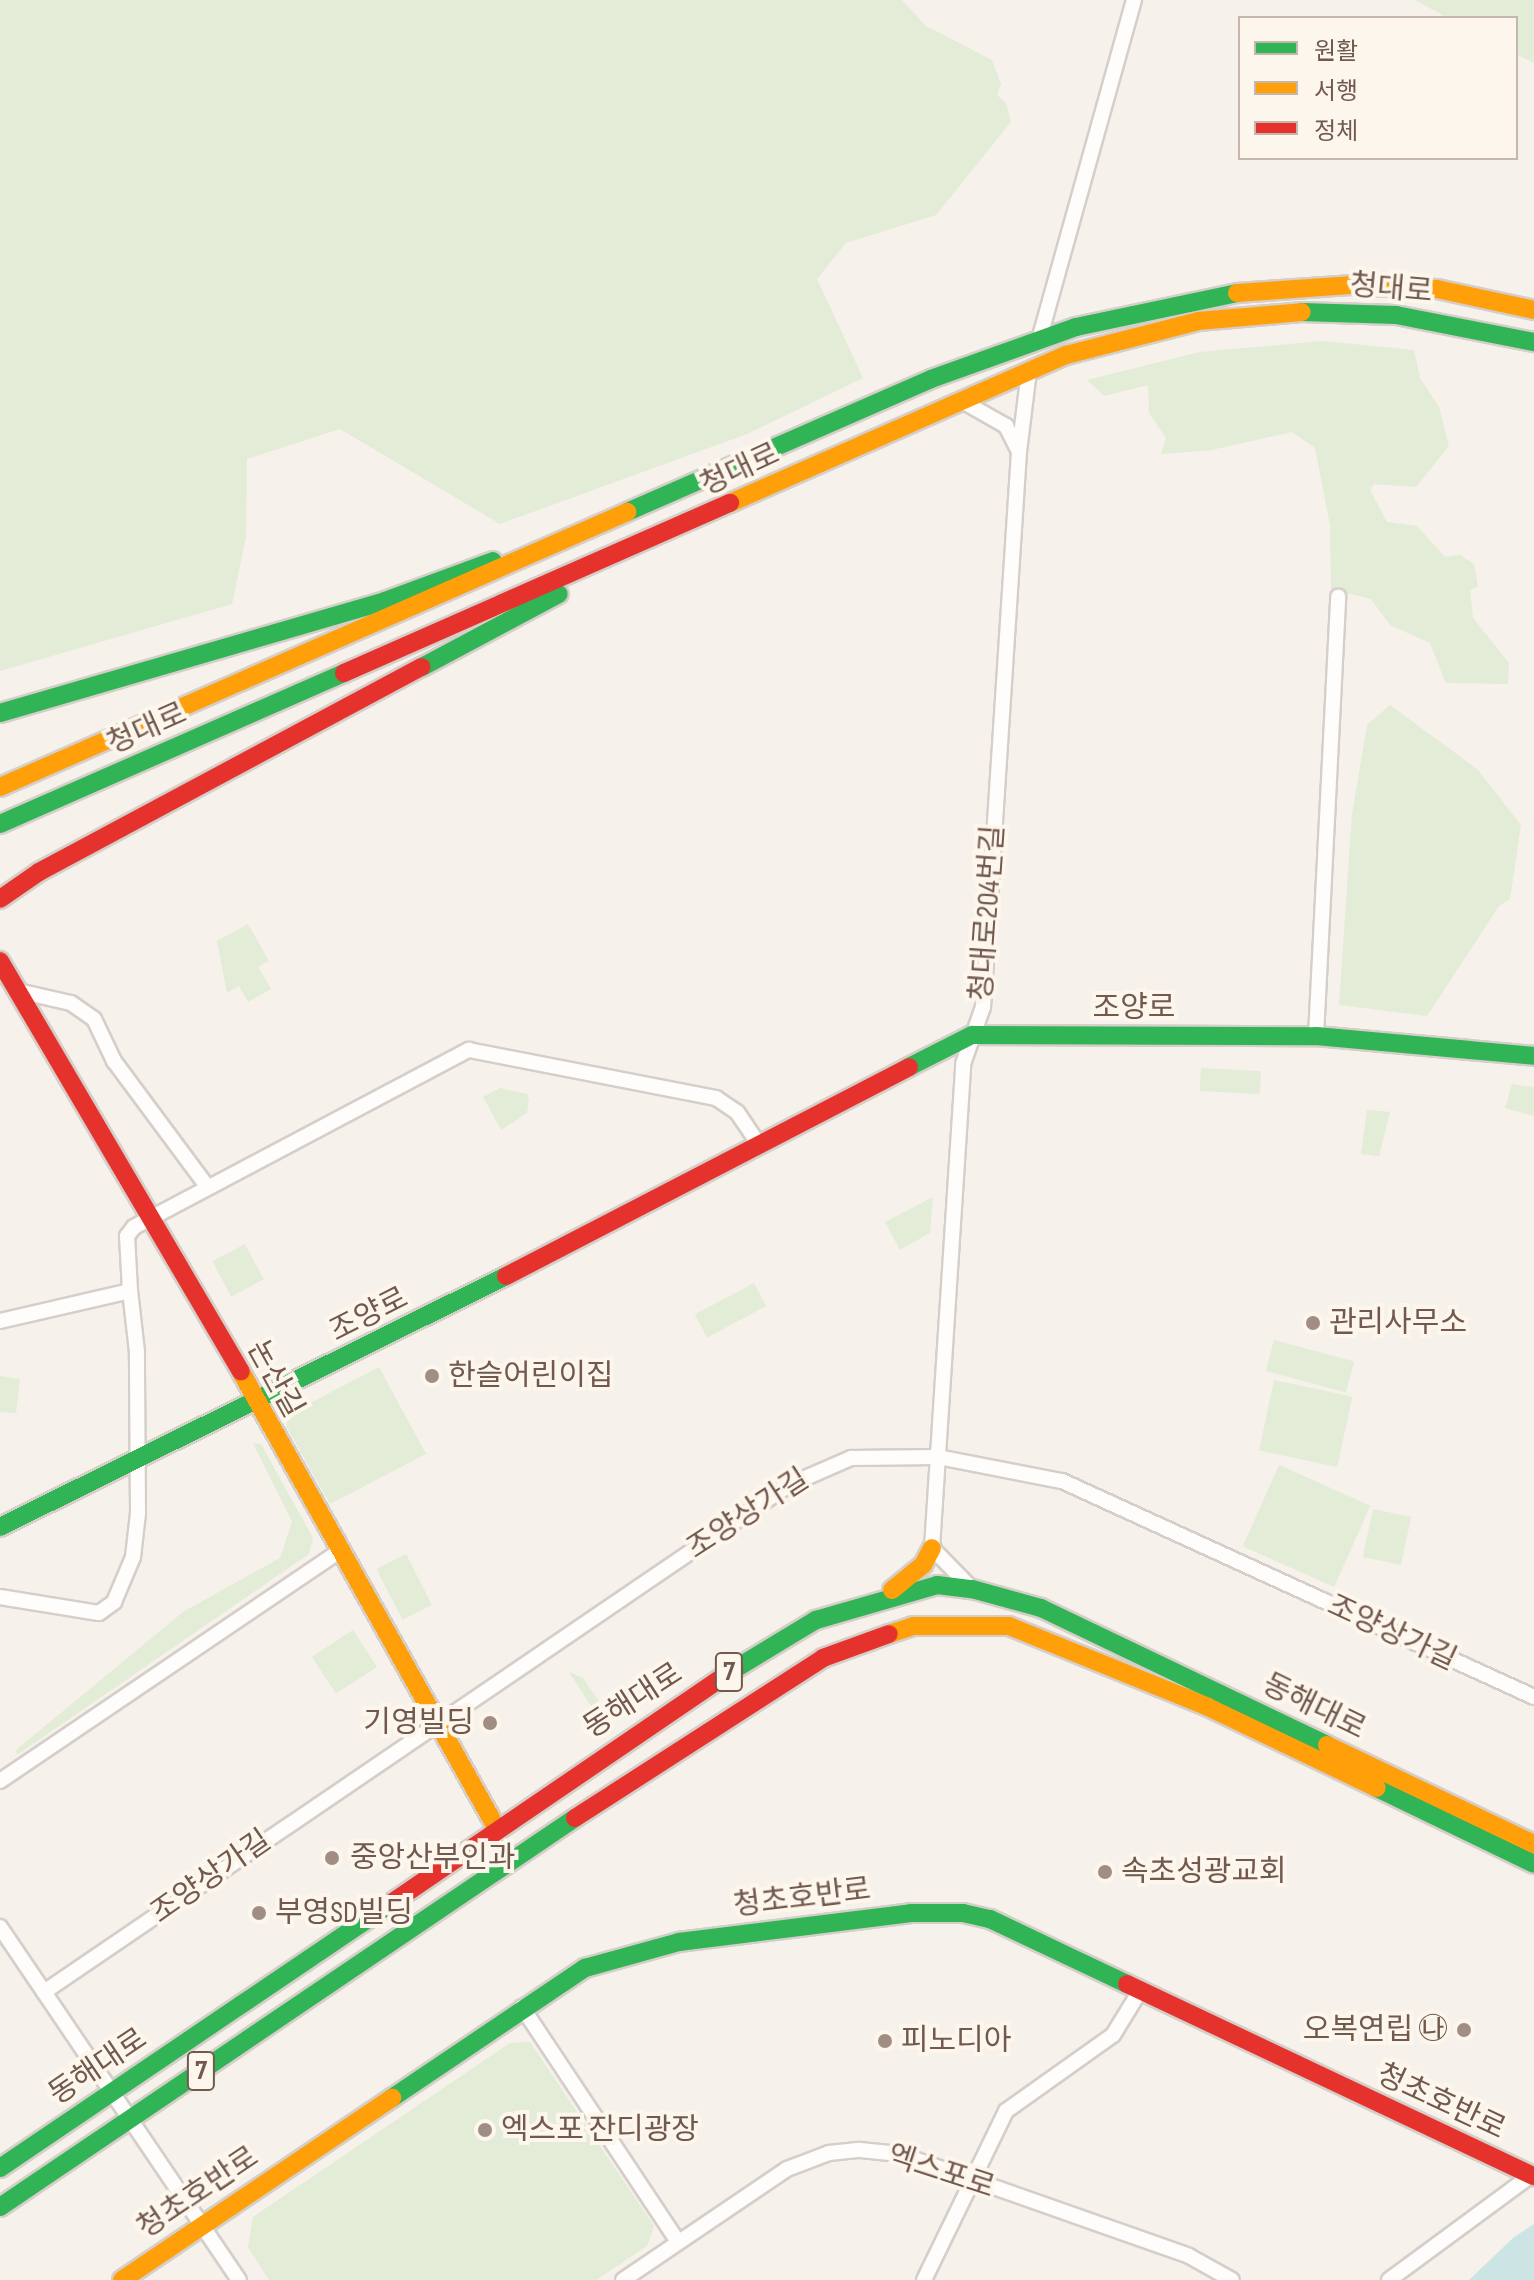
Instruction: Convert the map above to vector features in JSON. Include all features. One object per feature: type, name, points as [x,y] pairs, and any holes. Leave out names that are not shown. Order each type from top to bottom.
[{"type":"street","points":[[1029,371],[1134,0]]},
{"type":"street","points":[[1348,312],[1350,285]]},
{"type":"street","name":"청대로","points":[[0,787],[931,379],[1118,314],[1216,295],[1350,285],[1437,289],[1534,310]]},
{"type":"street","name":"청대로","points":[[0,824],[679,529],[1029,371],[1114,340],[1198,321],[1265,313],[1348,312],[1458,324],[1534,342]]},
{"type":"street","name":"청대로204번길","points":[[932,1548],[962,1068],[983,1007],[1019,452],[1029,371]]},
{"type":"street","points":[[962,401],[1006,426],[1019,452]]},
{"type":"street","points":[[0,713],[385,601],[661,499]]},
{"type":"street","points":[[0,899],[39,872],[679,529]]},
{"type":"street","points":[[1316,1036],[1338,597]]},
{"type":"street","name":"논산길","points":[[0,961],[153,1215],[256,1404],[496,1827]]},
{"type":"street","points":[[18,991],[71,1003],[90,1015],[114,1061],[207,1186]]},
{"type":"street","name":"조양로","points":[[0,1527],[256,1404],[972,1035],[1316,1036],[1534,1056]]},
{"type":"street","points":[[0,1597],[99,1613],[114,1602],[133,1557],[138,1513],[134,1464],[137,1352],[128,1233],[153,1215],[476,1049],[716,1098],[737,1112],[759,1145]]},
{"type":"street","points":[[0,1321],[130,1291]]},
{"type":"street","name":"조양상가길","points":[[44,1992],[437,1722],[810,1472],[870,1455],[938,1457],[1062,1481],[1534,1697]]},
{"type":"street","points":[[883,1596],[923,1565],[932,1548],[972,1589]]},
{"type":"street","points":[[0,1781],[341,1550]]},
{"type":"street","name":"동해대로","points":[[0,2168],[496,1827],[777,1641],[816,1620],[883,1596],[937,1585],[972,1589],[1077,1624],[1534,1844]]},
{"type":"street","name":"동해대로","points":[[0,2207],[692,1738],[823,1658],[913,1626],[1009,1626],[1208,1707],[1534,1864]]},
{"type":"street","name":"청초호반로","points":[[122,2280],[522,2007],[585,1968],[649,1947],[936,1911],[990,1919],[1533,2175]]},
{"type":"street","points":[[0,1927],[239,2280]]},
{"type":"street","points":[[924,2280],[970,2179],[1006,2111],[1113,2035],[1140,1991]]},
{"type":"street","points":[[522,2007],[678,2242]]},
{"type":"street","name":"엑스포로","points":[[623,2280],[787,2169],[829,2153],[880,2151],[970,2179],[1189,2256],[1232,2280]]},
{"type":"street","points":[[1389,2280],[1533,2175]]},
{"type":"green space","points":[[0,0],[902,0],[926,26],[992,60],[1001,84],[997,95],[1006,103],[1011,122],[936,215],[846,243],[817,279],[863,378],[747,434],[500,524],[340,429],[247,459],[246,537],[232,604],[0,671]]},
{"type":"green space","points":[[1415,0],[1534,0],[1534,63],[1518,55],[1518,16],[1444,16]]},
{"type":"green space","points":[[1323,341],[1414,350],[1420,378],[1439,407],[1449,446],[1416,487],[1374,484],[1370,490],[1387,522],[1417,526],[1445,557],[1460,555],[1474,564],[1478,586],[1470,590],[1473,618],[1509,663],[1508,684],[1446,683],[1430,643],[1390,625],[1371,599],[1331,589],[1330,525],[1315,448],[1292,432],[1211,450],[1161,454],[1166,438],[1149,413],[1148,385],[1104,396],[1087,380],[1200,352]]},
{"type":"green space","points":[[1390,705],[1477,769],[1521,825],[1510,899],[1499,906],[1427,1016],[1339,1005],[1352,814],[1367,725]]},
{"type":"green space","points":[[248,924],[269,961],[258,967],[271,989],[248,1002],[239,986],[227,993],[217,941]]},
{"type":"green space","points":[[1201,1068],[1261,1071],[1260,1094],[1200,1091]]},
{"type":"green space","points":[[1512,1084],[1534,1087],[1534,1116],[1505,1108]]},
{"type":"green space","points":[[500,1088],[527,1094],[529,1100],[527,1113],[501,1130],[483,1097]]},
{"type":"green space","points":[[1367,1110],[1390,1112],[1379,1156],[1361,1154]]},
{"type":"green space","points":[[933,1197],[930,1233],[900,1250],[885,1222]]},
{"type":"green space","points":[[245,1244],[264,1279],[231,1297],[212,1261]]},
{"type":"green space","points":[[754,1283],[766,1306],[707,1337],[695,1314]]},
{"type":"green space","points":[[1274,1340],[1354,1361],[1346,1392],[1266,1371]]},
{"type":"green space","points":[[379,1367],[426,1454],[330,1504],[286,1426],[291,1413]]},
{"type":"green space","points":[[0,1376],[20,1379],[16,1413],[0,1412]]},
{"type":"green space","points":[[1274,1380],[1352,1397],[1337,1467],[1259,1450]]},
{"type":"green space","points":[[253,1443],[261,1444],[313,1538],[309,1554],[17,1755],[16,1750],[183,1612],[280,1558],[292,1522]]},
{"type":"green space","points":[[1279,1465],[1370,1506],[1334,1587],[1243,1546]]},
{"type":"green space","points":[[1373,1509],[1411,1517],[1401,1565],[1363,1557]]},
{"type":"green space","points":[[406,1554],[432,1605],[402,1620],[377,1569]]},
{"type":"green space","points":[[353,1630],[377,1667],[336,1694],[312,1657]]},
{"type":"green space","points":[[569,1672],[583,1678],[607,1713],[597,1715]]},
{"type":"green space","name":"엑스포 잔디광장","points":[[530,2042],[654,2226],[647,2246],[596,2280],[269,2280],[248,2247],[253,2217],[510,2043]]},
{"type":"water","points":[[1534,2224],[1534,2280],[1469,2280],[1514,2237]]},
{"type":"traffic: fast","points":[[627,512],[931,379],[1076,327],[1237,293]]},
{"type":"traffic: fast","points":[[1302,312],[1396,315],[1534,342]]},
{"type":"traffic: fast","points":[[0,713],[385,601],[493,561]]},
{"type":"traffic: fast","points":[[422,667],[559,594]]},
{"type":"traffic: fast","points":[[0,824],[344,673]]},
{"type":"traffic: fast","points":[[909,1067],[972,1035],[1316,1036],[1534,1056]]},
{"type":"traffic: fast","points":[[0,1527],[506,1276]]},
{"type":"traffic: fast","points":[[735,1669],[816,1620],[937,1585],[972,1589],[1041,1608],[1327,1745]]},
{"type":"traffic: fast","points":[[1377,1788],[1534,1864]]},
{"type":"traffic: fast","points":[[0,2207],[575,1818]]},
{"type":"traffic: fast","points":[[0,2168],[390,1904]]},
{"type":"traffic: fast","points":[[392,2098],[585,1968],[679,1942],[911,1913],[963,1913],[990,1919],[1127,1984]]},
{"type":"traffic: slow","points":[[1237,293],[1350,285],[1437,289],[1534,310]]},
{"type":"traffic: slow","points":[[730,503],[1066,355],[1198,321],[1302,312]]},
{"type":"traffic: slow","points":[[0,787],[627,512]]},
{"type":"traffic: slow","points":[[241,1372],[496,1827]]},
{"type":"traffic: slow","points":[[892,1590],[923,1565],[932,1548]]},
{"type":"traffic: slow","points":[[889,1634],[913,1626],[1009,1626],[1208,1707],[1377,1788]]},
{"type":"traffic: slow","points":[[1327,1745],[1534,1844]]},
{"type":"traffic: slow","points":[[122,2280],[392,2098]]},
{"type":"traffic: jam","points":[[344,673],[730,503]]},
{"type":"traffic: jam","points":[[0,899],[39,872],[422,667]]},
{"type":"traffic: jam","points":[[0,961],[241,1372]]},
{"type":"traffic: jam","points":[[506,1276],[909,1067]]},
{"type":"traffic: jam","points":[[575,1818],[823,1658],[889,1634]]},
{"type":"traffic: jam","points":[[390,1904],[735,1669]]},
{"type":"traffic: jam","points":[[1127,1984],[1534,2176]]},
{"type":"place","name":"관리사무소","points":[[1313,1323]]},
{"type":"place","name":"한슬어린이집","points":[[432,1376]]},
{"type":"place","name":"기영빌딩","points":[[490,1723]]},
{"type":"place","name":"중앙산부인과","points":[[332,1858]]},
{"type":"place","name":"속초성광교회","points":[[1105,1872]]},
{"type":"place","name":"부영SD빌딩","points":[[259,1913]]},
{"type":"place","name":"오복연립 ㉯","points":[[1464,2030]]},
{"type":"place","name":"피노디아","points":[[885,2041]]},
{"type":"place","name":"엑스포 잔디광장","points":[[485,2130]]}]
